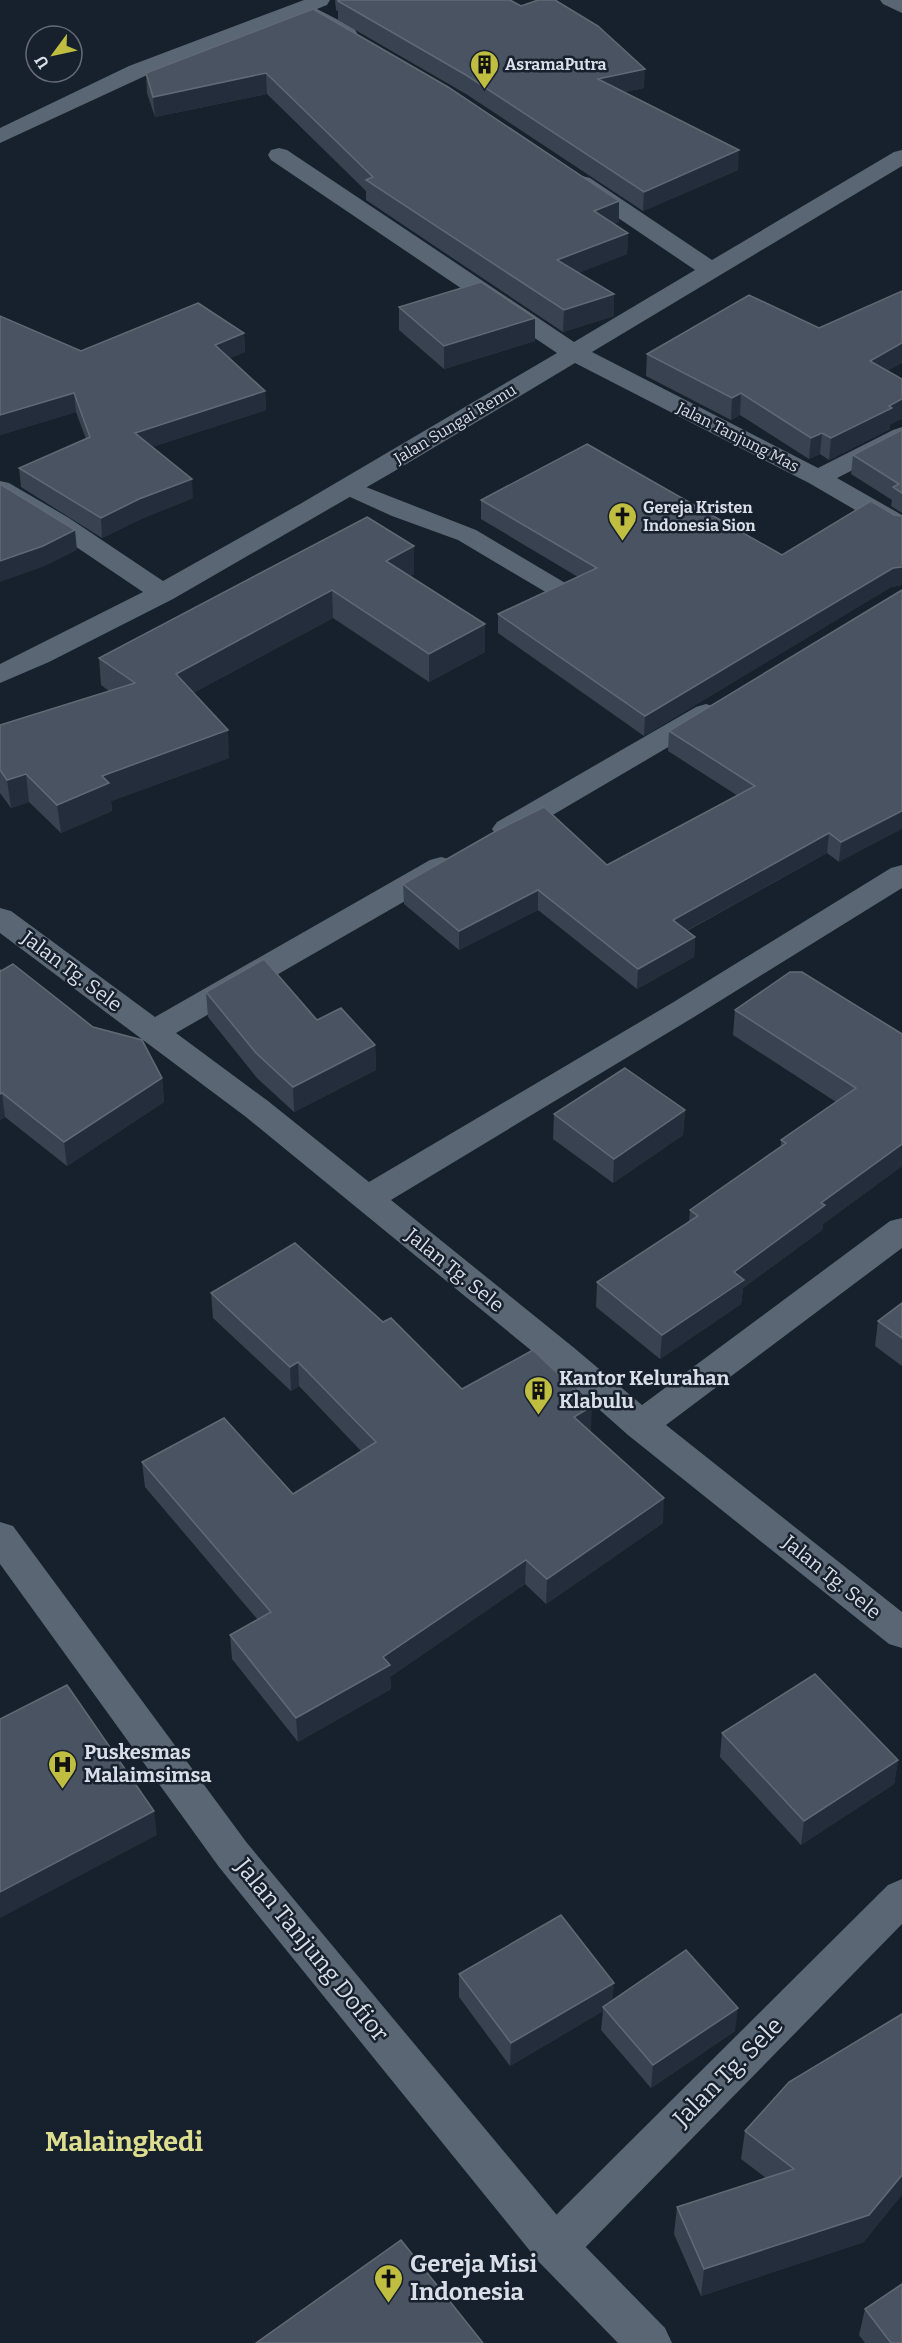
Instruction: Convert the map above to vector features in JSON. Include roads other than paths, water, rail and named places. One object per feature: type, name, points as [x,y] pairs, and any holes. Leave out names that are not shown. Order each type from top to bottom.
[{"type":"street","points":[[0,136],[137,71],[322,0]]},
{"type":"street","points":[[890,0],[902,7]]},
{"type":"street","points":[[300,9],[367,45]]},
{"type":"street","name":"Jalan Tanjung Mas","points":[[279,155],[572,352],[818,478],[902,526]]},
{"type":"street","name":"Jalan Sungai Remu","points":[[0,675],[69,643],[163,593],[467,419],[572,352],[645,311],[710,269],[902,157]]},
{"type":"street","points":[[562,170],[710,269]]},
{"type":"street","points":[[818,478],[902,435]]},
{"type":"street","points":[[0,489],[60,524],[163,593]]},
{"type":"street","points":[[154,1032],[731,698]]},
{"type":"street","points":[[367,1199],[693,1004],[902,875]]},
{"type":"street","name":"Jalan Tg. Sele","points":[[0,918],[257,1109],[561,1356],[641,1425],[902,1633]]},
{"type":"street","points":[[641,1425],[902,1230]]},
{"type":"street","name":"Jalan Tanjung Dofior","points":[[0,1536],[233,1855],[555,2247],[649,2343]]},
{"type":"street","name":"Jalan Tg. Sele","points":[[555,2247],[902,1898]]},
{"type":"lane","points":[[348,487],[401,511],[467,535],[562,592]]},
{"type":"place","name":"AsramaPutra","points":[[484,90]]},
{"type":"place","name":"Gereja Kristen Indonesia Sion","points":[[622,542]]},
{"type":"place","name":"Kantor Kelurahan Klabulu","points":[[538,1416]]},
{"type":"place","name":"Puskesmas Malaimsimsa","points":[[63,1790]]},
{"type":"place","name":"Gereja Misi Indonesia","points":[[389,2304]]},
{"type":"district","name":"Malaingkedi","points":[[124,2142]]}]
